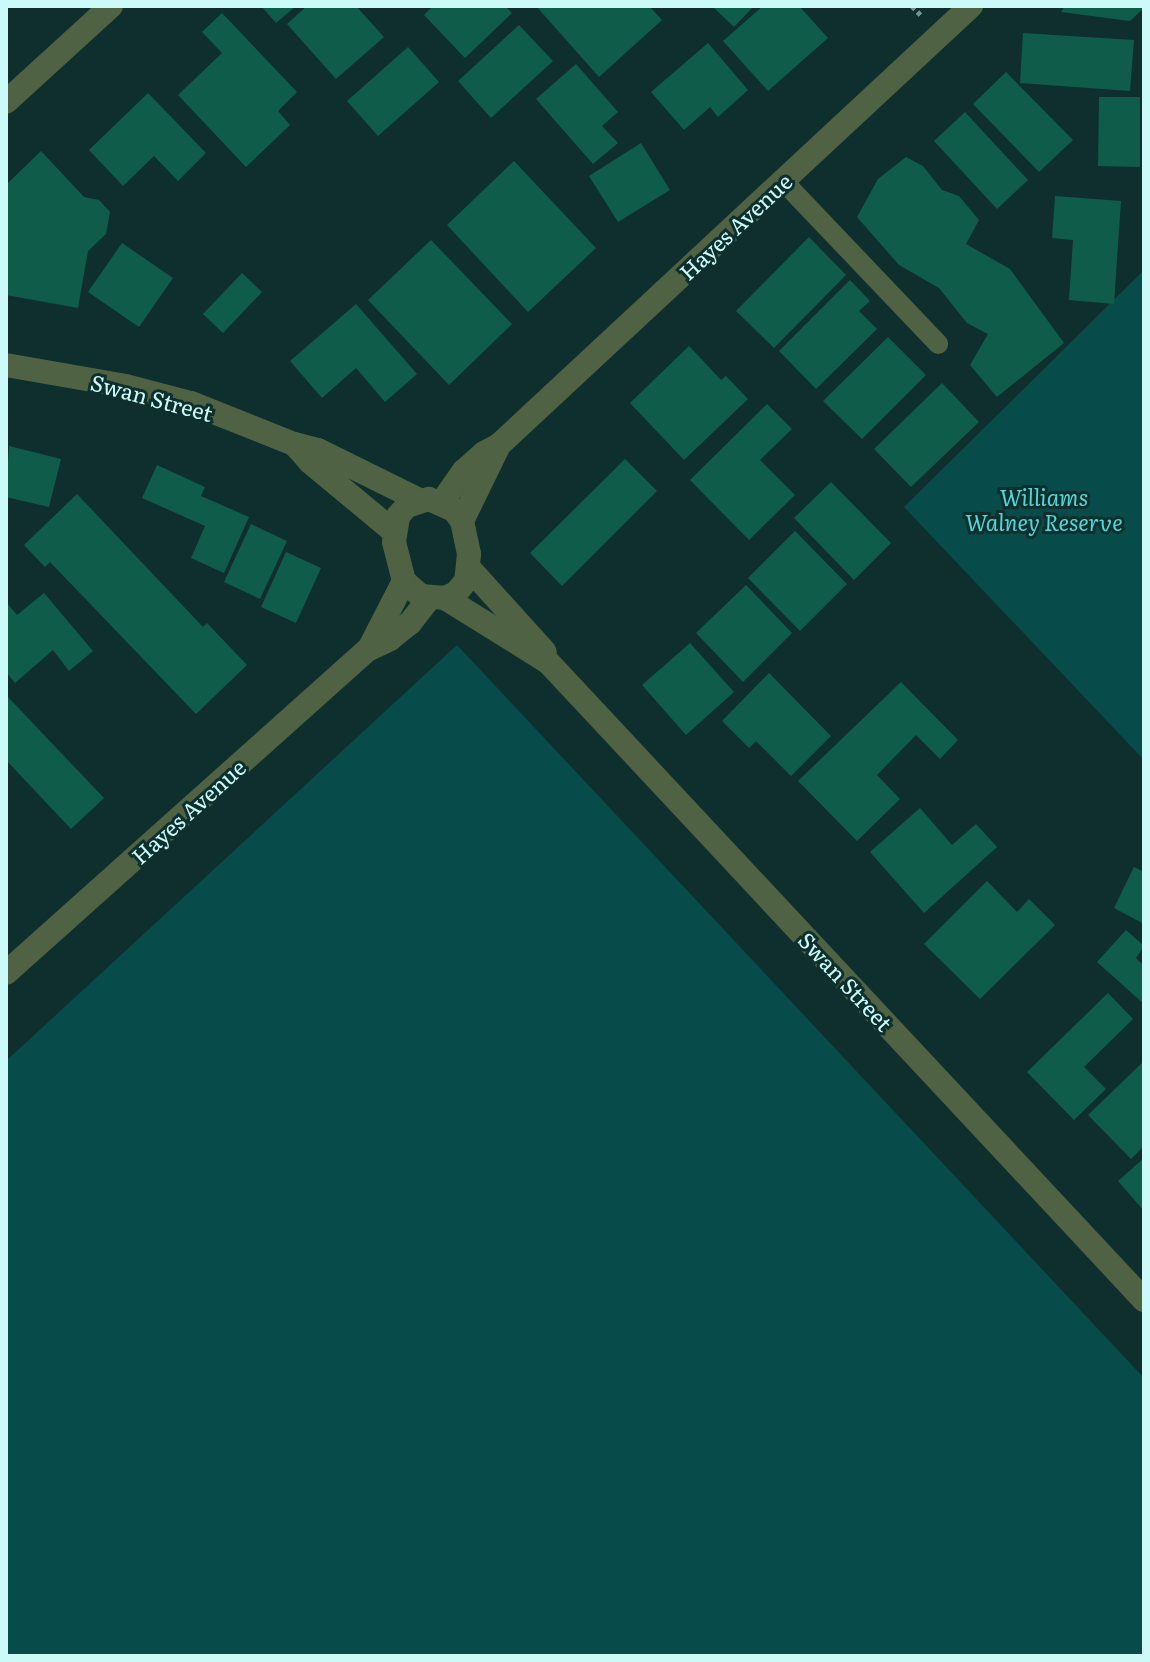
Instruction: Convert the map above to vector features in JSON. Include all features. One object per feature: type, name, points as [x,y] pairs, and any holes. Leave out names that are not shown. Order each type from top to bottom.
[{"type":"street","points":[[6,102],[111,6]]},
{"type":"street","name":"Hayes Avenue","points":[[430,501],[484,453],[499,445],[971,6]]},
{"type":"street","name":"Swan Street","points":[[6,365],[126,386],[178,400],[294,444],[318,450],[430,501]]},
{"type":"street","name":"Swan Street","points":[[294,444],[310,462],[393,531]]},
{"type":"street","name":"Hayes Avenue","points":[[462,521],[499,445]]},
{"type":"street","points":[[430,501],[462,521],[469,568],[466,581],[456,593],[437,599],[404,581],[393,531],[398,516],[430,501]]},
{"type":"street","name":"Swan Street","points":[[469,568],[545,652],[548,662]]},
{"type":"street","name":"Hayes Avenue","points":[[369,649],[404,581]]},
{"type":"street","name":"Hayes Avenue","points":[[6,973],[369,649],[390,639],[437,599]]},
{"type":"street","name":"Swan Street","points":[[437,599],[548,662],[1144,1300]]},
{"type":"lane","points":[[783,181],[938,344]]},
{"type":"green space","name":"Williams Walney Reserve","points":[[1144,270],[1144,760],[904,507]]},
{"type":"green space","points":[[457,645],[1144,1378],[1144,1656],[6,1656],[6,1061]]},
{"type":"building","points":[[261,6],[296,6],[276,23]]},
{"type":"building","points":[[307,6],[356,6],[384,37],[336,79],[287,24]]},
{"type":"building","points":[[433,6],[505,6],[512,13],[465,58],[424,15]]},
{"type":"building","points":[[536,6],[649,6],[662,20],[599,77]]},
{"type":"building","points":[[712,6],[754,6],[734,27]]},
{"type":"building","points":[[763,6],[799,6],[828,38],[768,91],[723,41]]},
{"type":"building","points":[[1065,6],[1144,8],[1130,21],[1061,12]]},
{"type":"building","points":[[222,13],[297,92],[278,111],[290,125],[246,167],[178,95],[222,53],[202,32]]},
{"type":"building","points":[[519,25],[553,61],[491,118],[458,81]]},
{"type":"building","points":[[1023,33],[1134,40],[1130,91],[1020,83]]},
{"type":"building","points":[[708,43],[748,90],[718,117],[710,107],[684,130],[651,92]]},
{"type":"building","points":[[408,47],[439,82],[378,136],[347,101]]},
{"type":"building","points":[[576,64],[618,112],[602,126],[618,143],[593,164],[536,99]]},
{"type":"building","points":[[1006,72],[1073,140],[1039,172],[973,104]]},
{"type":"building","points":[[148,93],[206,153],[178,181],[154,156],[123,186],[89,150]]},
{"type":"building","points":[[1099,97],[1140,97],[1140,167],[1098,166]]},
{"type":"building","points":[[965,112],[1028,180],[997,209],[934,141]]},
{"type":"building","points":[[641,143],[670,190],[618,222],[589,176]]},
{"type":"building","points":[[41,151],[84,197],[99,200],[110,212],[106,234],[88,251],[78,308],[6,295],[7,184]]},
{"type":"building","points":[[906,157],[923,166],[942,190],[959,196],[979,220],[966,244],[1010,269],[1064,343],[997,397],[970,365],[988,334],[967,323],[939,288],[899,265],[857,217],[878,179]]},
{"type":"building","points":[[514,161],[596,248],[528,312],[447,225]]},
{"type":"building","points":[[1055,196],[1121,201],[1114,304],[1069,300],[1073,240],[1052,238]]},
{"type":"building","points":[[809,237],[846,275],[774,348],[736,311]]},
{"type":"building","points":[[431,240],[512,324],[449,385],[368,300]]},
{"type":"building","points":[[122,243],[173,278],[139,327],[88,292]]},
{"type":"building","points":[[242,273],[262,292],[223,333],[203,314]]},
{"type":"building","points":[[850,280],[870,301],[859,311],[877,329],[816,389],[779,351]]},
{"type":"building","points":[[356,304],[417,374],[385,402],[356,368],[322,398],[290,361]]},
{"type":"building","points":[[888,337],[926,375],[862,439],[823,401]]},
{"type":"building","points":[[689,346],[721,380],[726,376],[748,399],[684,460],[630,403]]},
{"type":"building","points":[[942,383],[979,422],[911,487],[874,449]]},
{"type":"building","points":[[767,404],[792,429],[760,460],[795,495],[749,540],[690,480]]},
{"type":"building","points":[[9,446],[61,459],[49,507],[6,497]]},
{"type":"building","points":[[625,459],[657,491],[562,586],[530,553]]},
{"type":"building","points":[[157,465],[205,487],[201,496],[249,517],[224,573],[191,558],[205,526],[142,498]]},
{"type":"building","points":[[831,482],[891,543],[854,580],[794,518]]},
{"type":"building","points":[[77,494],[203,627],[207,623],[247,665],[196,714],[50,562],[45,567],[24,545]]},
{"type":"building","points":[[251,524],[287,541],[260,599],[224,582]]},
{"type":"building","points":[[795,531],[847,584],[800,631],[748,578]]},
{"type":"building","points":[[286,552],[321,568],[296,623],[261,607]]},
{"type":"building","points":[[746,585],[792,633],[743,682],[696,633]]},
{"type":"building","points":[[44,593],[93,651],[69,671],[53,650],[15,683],[6,672],[6,602],[17,615]]},
{"type":"building","points":[[690,643],[734,692],[686,735],[642,685]]},
{"type":"building","points":[[769,673],[831,736],[791,776],[756,741],[749,748],[722,721]]},
{"type":"building","points":[[901,682],[958,740],[940,759],[916,735],[877,775],[900,799],[857,841],[798,781]]},
{"type":"building","points":[[6,695],[104,798],[71,829],[6,760]]},
{"type":"building","points":[[920,808],[952,845],[976,824],[997,847],[924,913],[870,852]]},
{"type":"building","points":[[1134,867],[1144,872],[1144,924],[1114,908]]},
{"type":"building","points":[[987,881],[1017,912],[1029,899],[1055,925],[980,999],[924,944]]},
{"type":"building","points":[[1126,930],[1144,946],[1136,958],[1144,966],[1144,1004],[1097,962]]},
{"type":"building","points":[[1108,993],[1133,1019],[1084,1067],[1106,1089],[1074,1120],[1027,1072]]},
{"type":"building","points":[[1144,1061],[1144,1146],[1131,1159],[1088,1115]]},
{"type":"building","points":[[1144,1158],[1144,1211],[1118,1181]]}]
